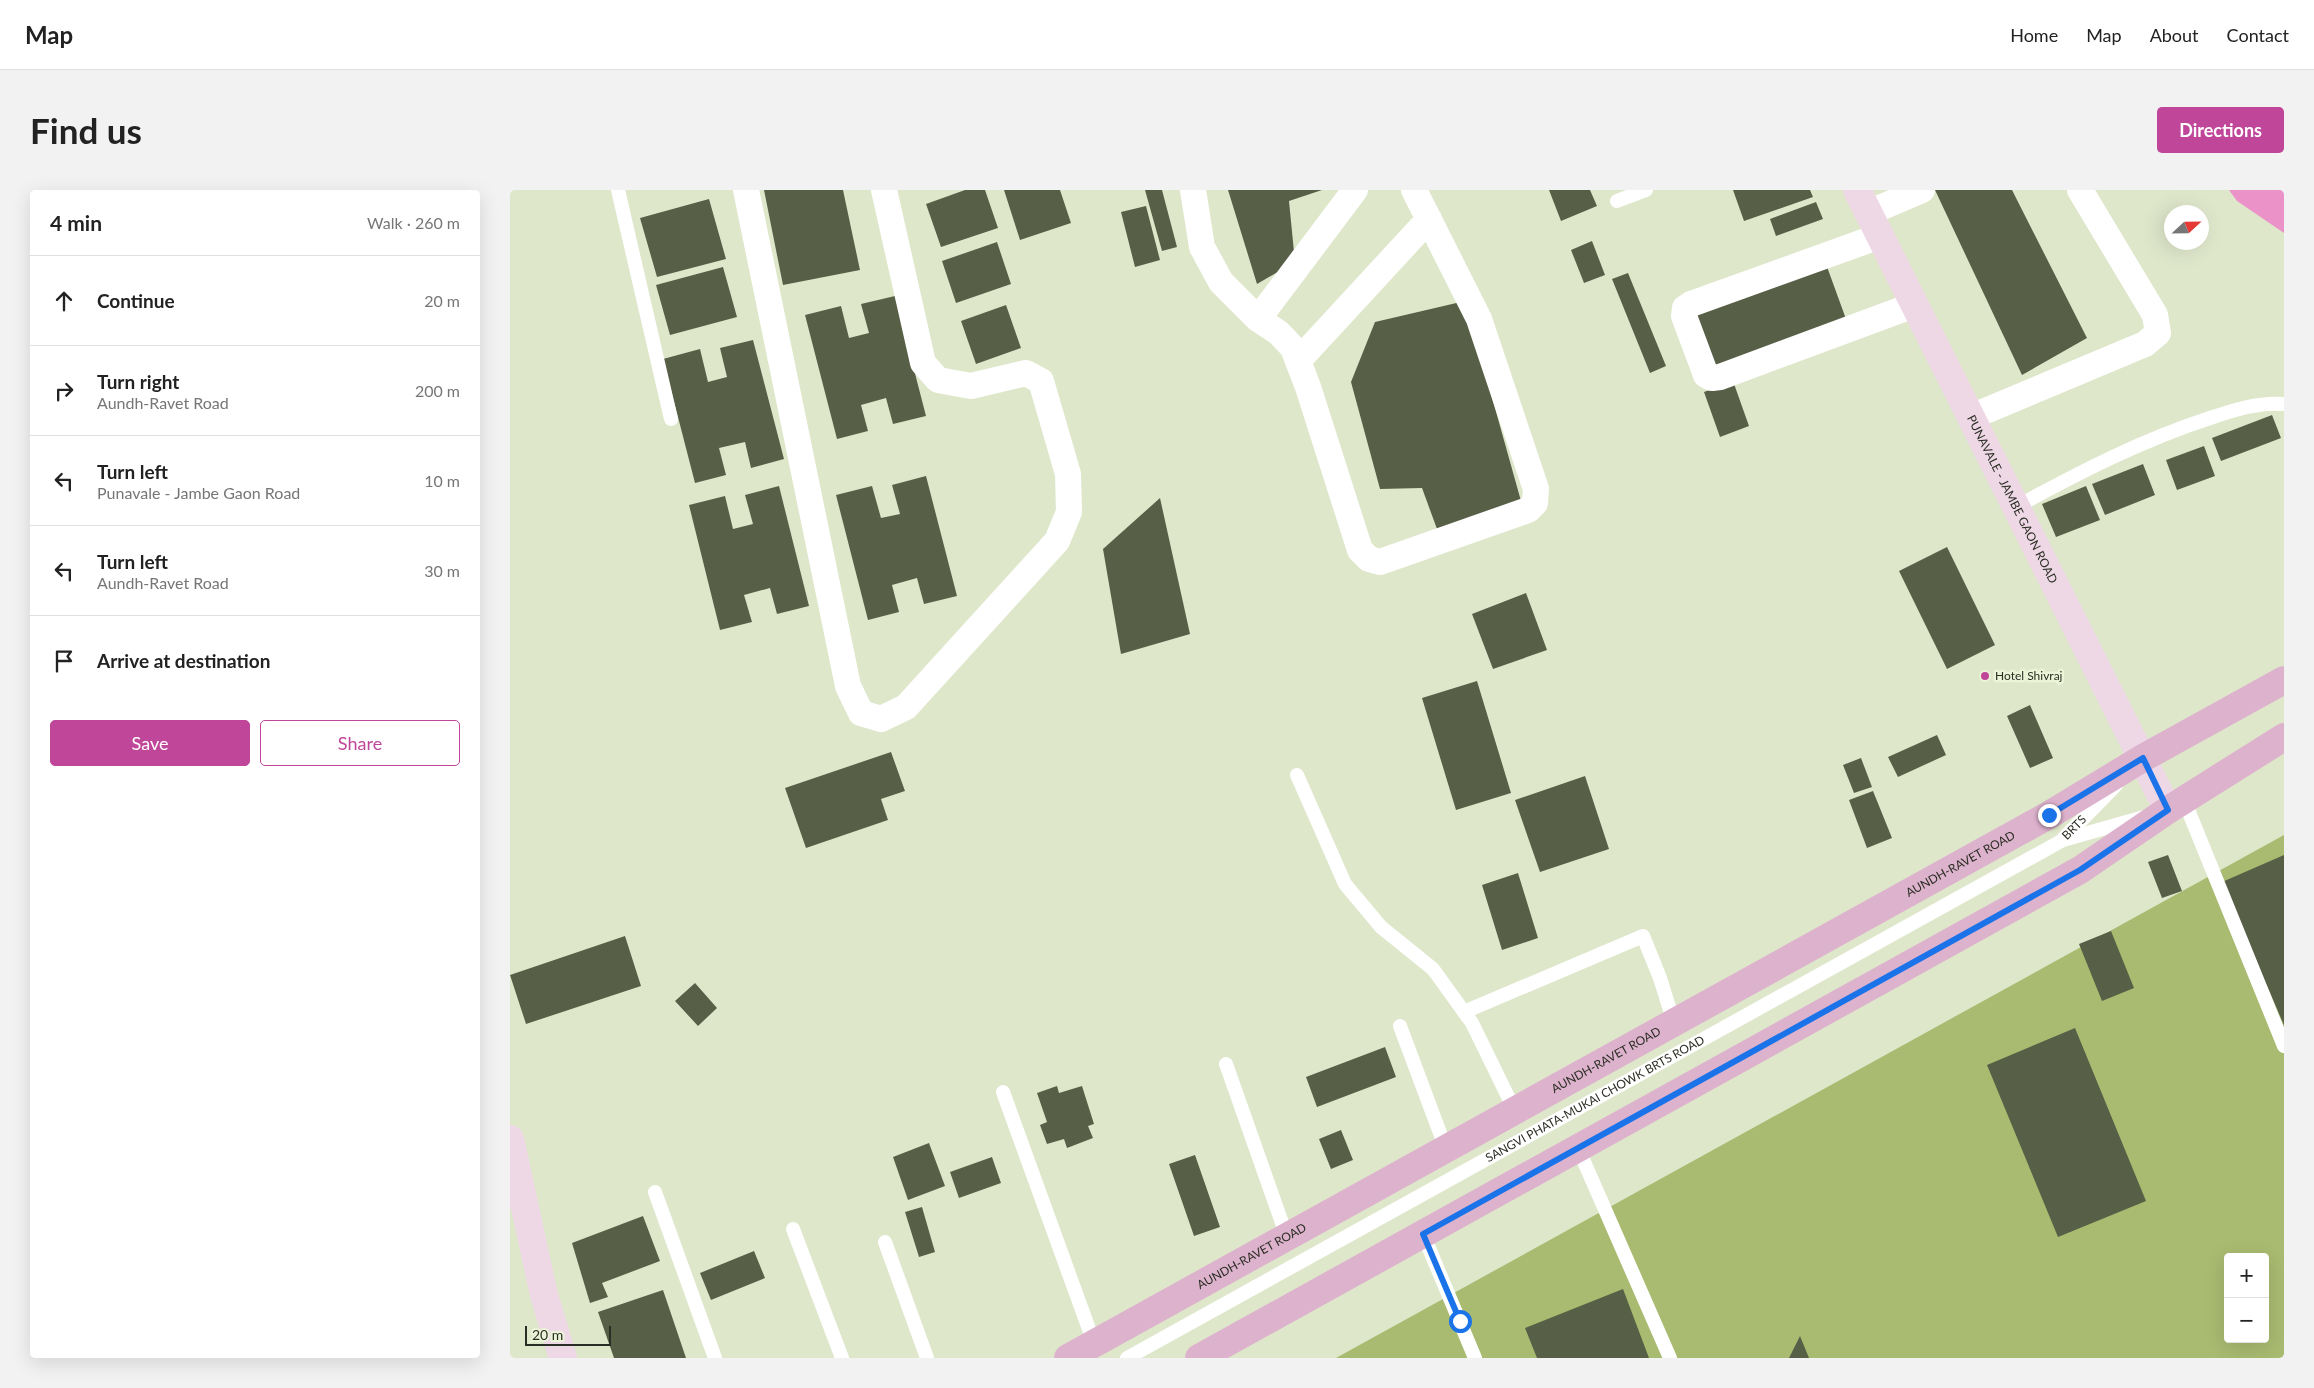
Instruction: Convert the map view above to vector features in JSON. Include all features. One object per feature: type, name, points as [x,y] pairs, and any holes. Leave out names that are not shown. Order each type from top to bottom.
[{"type":"main road","name":"AUNDH-RAVET ROAD","points":[[1068,1358],[2049,815],[2143,758],[2284,680]]},
{"type":"main road","points":[[1198,1358],[2080,870],[2176,805],[2284,737]]},
{"type":"street","points":[[746,190],[848,686],[860,713],[882,719],[906,707],[1057,541],[1069,512],[1068,474],[1041,381],[1026,373],[971,386],[938,380],[923,363],[884,190]]},
{"type":"street","points":[[1193,190],[1202,247],[1222,282],[1258,319],[1279,333],[1293,348],[1360,550],[1368,559],[1380,562],[1528,510],[1536,503],[1536,489],[1479,319],[1414,190]]},
{"type":"street","points":[[1258,319],[1355,190]]},
{"type":"street","points":[[1914,305],[1720,377],[1712,378],[1706,375],[1684,316],[1685,308],[1691,304],[1868,213],[1922,190]]},
{"type":"street","points":[[1971,417],[2146,344],[2158,333],[2155,315],[2080,190]]},
{"type":"street","name":"PUNAVALE - JAMBE GAON ROAD","points":[[1868,213],[2143,758],[2176,805]]},
{"type":"street","points":[[1298,360],[1429,218]]},
{"type":"street","points":[[510,1140],[544,1295],[563,1358]]},
{"type":"lane","points":[[618,190],[671,419]]},
{"type":"lane","points":[[1617,202],[1646,190]]},
{"type":"lane","points":[[2016,508],[2138,445],[2173,430],[2238,409],[2268,403],[2284,404]]},
{"type":"lane","name":"BRTS","points":[[2063,840],[2143,758]]},
{"type":"lane","points":[[1297,775],[1345,884],[1381,927],[1433,969],[1472,1023],[1515,1111]]},
{"type":"lane","points":[[2176,805],[2284,1046]]},
{"type":"lane","name":"BRTS","points":[[2063,840],[2176,805]]},
{"type":"lane","name":"SANGVI PHATA-MUKAI CHOWK BRTS ROAD","points":[[1127,1358],[2063,840]]},
{"type":"lane","points":[[1464,1012],[1643,936],[1660,978],[1674,1023]]},
{"type":"lane","points":[[1400,1026],[1446,1149]]},
{"type":"lane","points":[[1226,1064],[1287,1237]]},
{"type":"lane","points":[[1003,1092],[1094,1343]]},
{"type":"lane","points":[[1578,1148],[1670,1358]]},
{"type":"lane","points":[[655,1192],[715,1358]]},
{"type":"lane","points":[[793,1229],[842,1358]]},
{"type":"lane","points":[[1423,1234],[1475,1358]]},
{"type":"lane","points":[[885,1242],[927,1358]]},
{"type":"green space","points":[[2284,835],[2284,1358],[1336,1358]]},
{"type":"shaded area","points":[[2229,190],[2284,190],[2284,233],[2237,201]]},
{"type":"building","points":[[764,190],[843,190],[860,270],[783,285]]},
{"type":"building","points":[[965,190],[985,190],[998,228],[941,247],[926,204]]},
{"type":"building","points":[[1004,190],[1060,190],[1071,223],[1020,240]]},
{"type":"building","points":[[1145,190],[1162,190],[1177,247],[1162,251]]},
{"type":"building","points":[[1228,190],[1322,190],[1289,201],[1295,262],[1257,284]]},
{"type":"building","points":[[1549,190],[1590,190],[1597,206],[1561,221]]},
{"type":"building","points":[[1733,190],[1810,190],[1813,197],[1744,221]]},
{"type":"building","points":[[1935,190],[2012,190],[2087,338],[2022,375]]},
{"type":"building","points":[[709,199],[726,259],[657,277],[640,218]]},
{"type":"building","points":[[1816,202],[1823,219],[1776,236],[1770,219]]},
{"type":"building","points":[[1146,206],[1160,260],[1135,267],[1121,212]]},
{"type":"building","points":[[1592,241],[1605,275],[1584,283],[1571,250]]},
{"type":"building","points":[[997,242],[1011,284],[956,303],[942,261]]},
{"type":"building","points":[[1826,264],[1846,319],[1714,367],[1694,313]]},
{"type":"building","points":[[723,267],[737,317],[670,335],[656,285]]},
{"type":"building","points":[[1628,273],[1666,366],[1650,373],[1612,279]]},
{"type":"building","points":[[895,296],[926,416],[893,424],[886,398],[861,405],[868,431],[837,439],[805,315],[841,306],[849,338],[869,333],[861,304]]},
{"type":"building","points":[[1465,301],[1521,501],[1437,529],[1422,488],[1380,489],[1351,382],[1375,322]]},
{"type":"building","points":[[1006,305],[1021,348],[976,364],[961,321]]},
{"type":"building","points":[[753,340],[784,459],[751,468],[745,442],[719,448],[726,475],[695,483],[663,359],[700,349],[708,382],[727,377],[720,348]]},
{"type":"building","points":[[1733,381],[1749,426],[1720,437],[1704,392]]},
{"type":"building","points":[[2272,415],[2281,438],[2221,461],[2212,438]]},
{"type":"building","points":[[2204,446],[2215,476],[2177,490],[2166,460]]},
{"type":"building","points":[[2143,464],[2155,495],[2105,515],[2092,484]]},
{"type":"building","points":[[926,476],[957,596],[924,604],[917,578],[892,585],[899,612],[868,620],[836,495],[872,486],[881,518],[900,514],[892,485]]},
{"type":"building","points":[[779,486],[809,606],[777,614],[770,588],[744,595],[752,622],[720,630],[689,505],[725,496],[733,529],[753,524],[745,495]]},
{"type":"building","points":[[2086,486],[2100,520],[2056,537],[2042,504]]},
{"type":"building","points":[[1160,498],[1190,634],[1121,654],[1103,549]]},
{"type":"building","points":[[1947,547],[1995,645],[1947,669],[1899,571]]},
{"type":"building","points":[[1526,593],[1547,650],[1493,669],[1472,614]]},
{"type":"building","points":[[1477,681],[1511,793],[1456,810],[1422,698]]},
{"type":"building","points":[[2030,705],[2053,758],[2030,768],[2007,716]]},
{"type":"building","points":[[1937,735],[1946,755],[1898,777],[1888,757]]},
{"type":"building","points":[[891,752],[905,791],[881,799],[888,820],[806,848],[785,788]]},
{"type":"building","points":[[1861,758],[1872,787],[1854,793],[1843,765]]},
{"type":"building","points":[[1585,776],[1609,849],[1540,872],[1515,800]]},
{"type":"building","points":[[1873,791],[1892,838],[1867,848],[1849,800]]},
{"type":"building","points":[[2168,855],[2182,891],[2162,898],[2148,862]]},
{"type":"building","points":[[2284,855],[2284,1025],[2222,882]]},
{"type":"building","points":[[1518,873],[1538,938],[1502,950],[1482,885]]},
{"type":"building","points":[[2111,931],[2134,988],[2102,1001],[2079,944]]},
{"type":"building","points":[[625,936],[641,986],[526,1024],[510,975]]},
{"type":"building","points":[[695,983],[717,1008],[698,1026],[675,1001]]},
{"type":"building","points":[[2075,1028],[2146,1201],[2058,1237],[1987,1065]]},
{"type":"building","points":[[1385,1047],[1396,1077],[1317,1107],[1306,1077]]},
{"type":"building","points":[[1057,1086],[1059,1093],[1082,1086],[1094,1124],[1088,1126],[1093,1138],[1067,1148],[1064,1139],[1047,1144],[1040,1125],[1047,1122],[1037,1093]]},
{"type":"building","points":[[1341,1130],[1353,1160],[1331,1169],[1319,1139]]},
{"type":"building","points":[[929,1143],[945,1186],[908,1200],[893,1157]]},
{"type":"building","points":[[1195,1155],[1220,1227],[1194,1236],[1169,1164]]},
{"type":"building","points":[[992,1157],[1001,1183],[959,1198],[950,1172]]},
{"type":"building","points":[[922,1207],[935,1252],[919,1257],[905,1212]]},
{"type":"building","points":[[643,1216],[660,1261],[602,1283],[608,1297],[590,1303],[572,1243]]},
{"type":"building","points":[[754,1251],[765,1278],[711,1300],[700,1273]]},
{"type":"building","points":[[1623,1289],[1649,1358],[1537,1358],[1525,1328]]},
{"type":"building","points":[[663,1290],[686,1358],[614,1358],[598,1312]]},
{"type":"building","points":[[1800,1336],[1809,1358],[1789,1358]]},
{"type":"place","name":"Hotel Shivraj","points":[[1985,676]]},
{"type":"route","points":[[1460,1321],[1423,1234],[2080,870],[2168,810],[2143,758],[2049,815]]}]
